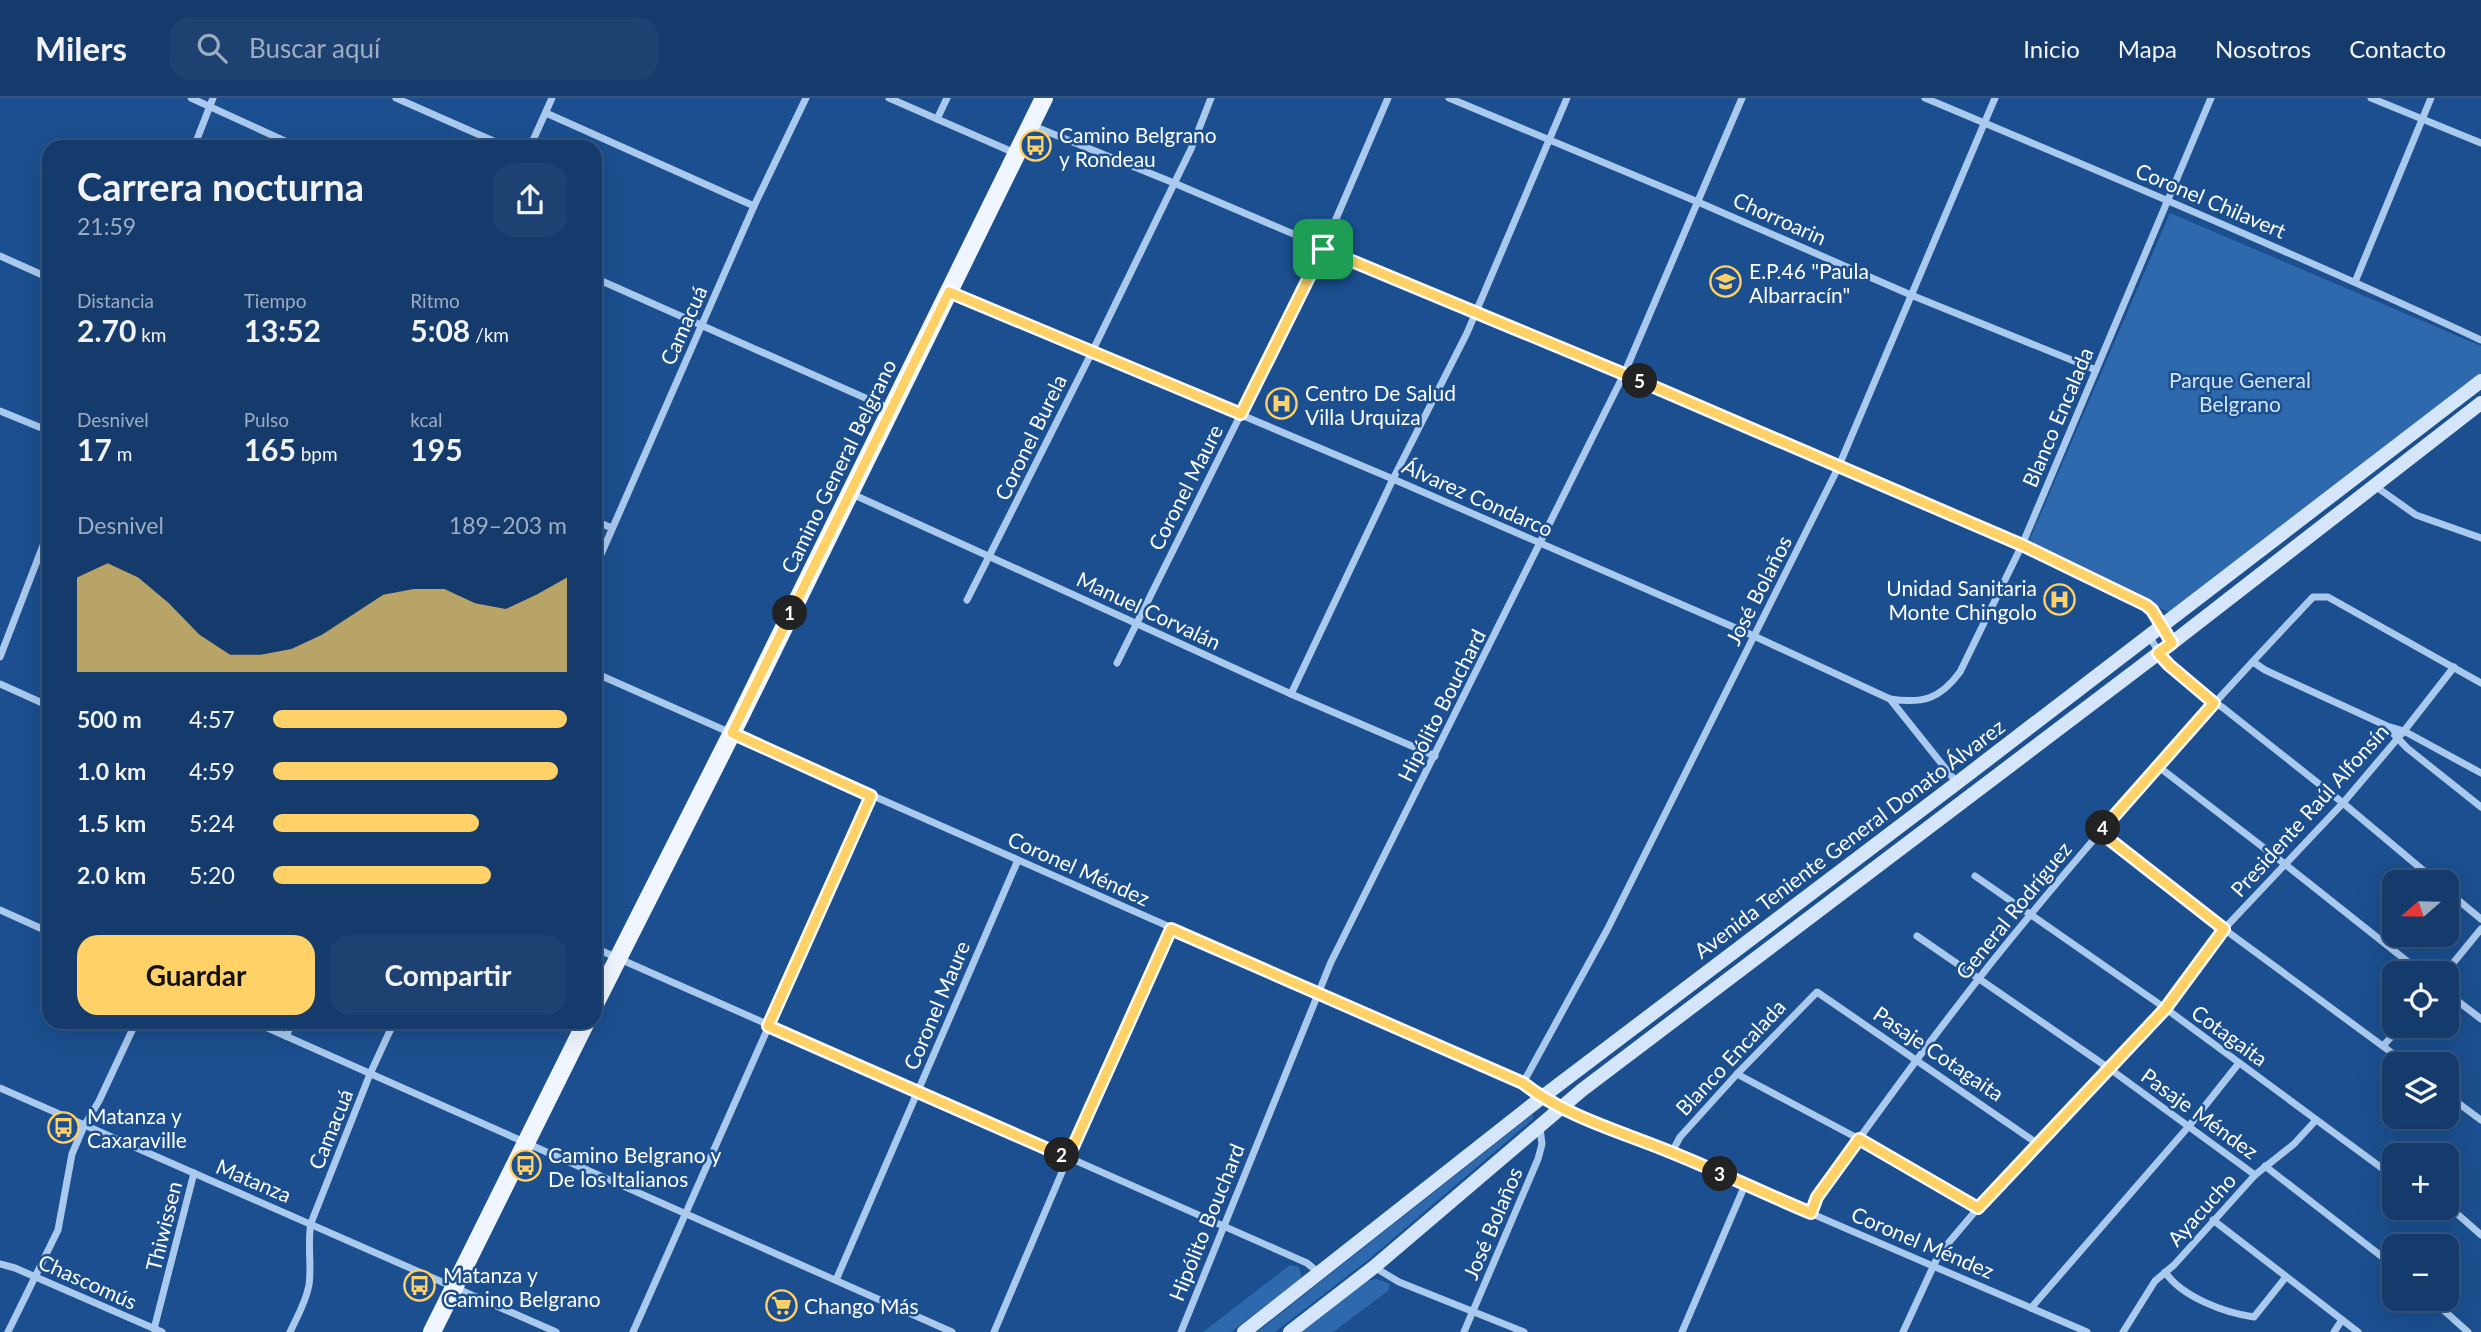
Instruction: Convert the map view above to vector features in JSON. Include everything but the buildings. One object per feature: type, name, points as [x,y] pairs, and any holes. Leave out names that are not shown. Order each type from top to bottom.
[{"type":"main road","name":"Camino General Belgrano","points":[[602,990],[732,733],[1044,98]]},
{"type":"main road","name":"Avenida Teniente General Donato Álvarez","points":[[1244,1332],[1541,1098],[2481,381]]},
{"type":"main road","name":"Avenida Teniente General Donato Álvarez","points":[[1290,1332],[1374,1267],[1540,1125],[2172,643],[2481,403]]},
{"type":"main road","points":[[432,1332],[582,1029]]},
{"type":"street","points":[[191,98],[211,102],[278,139]]},
{"type":"street","points":[[396,98],[491,140]]},
{"type":"street","points":[[533,140],[552,98]]},
{"type":"street","name":"Camacuá","points":[[602,552],[754,206],[806,98]]},
{"type":"street","points":[[889,98],[1017,154]]},
{"type":"street","points":[[937,120],[947,98]]},
{"type":"street","name":"Coronel Burela","points":[[967,600],[1093,352],[1191,149],[1211,98]]},
{"type":"street","name":"Coronel Maure","points":[[1117,663],[1323,249],[1388,98]]},
{"type":"street","name":"Chorroarin","points":[[1450,98],[1911,295],[2096,370]]},
{"type":"street","points":[[1291,694],[1476,312],[1567,98]]},
{"type":"street","name":"Hipólito Bouchard","points":[[1181,1332],[1331,962],[1436,756],[1624,374],[1742,98]]},
{"type":"street","name":"Coronel Chilavert","points":[[1925,98],[2169,201],[2481,340]]},
{"type":"street","name":"José Bolaños","points":[[1523,1083],[1607,930],[1838,468],[1995,98]]},
{"type":"street","name":"Blanco Encalada","points":[[1890,699],[1911,702],[1937,696],[1950,686],[1966,661],[2022,545],[2211,98]]},
{"type":"street","points":[[2371,98],[2481,143]]},
{"type":"street","points":[[2355,282],[2431,98]]},
{"type":"street","points":[[197,140],[211,102]]},
{"type":"street","points":[[546,113],[754,206]]},
{"type":"street","points":[[1031,125],[1174,183],[1323,249],[1624,374],[2022,545],[2146,605],[2152,610],[2172,643]]},
{"type":"street","points":[[0,256],[42,275]]},
{"type":"street","points":[[602,281],[891,409]]},
{"type":"street","name":"Álvarez Condarco","points":[[949,292],[1394,479],[1754,636],[1890,699],[1956,783]]},
{"type":"street","points":[[0,411],[42,428]]},
{"type":"street","points":[[2375,486],[2416,515],[2481,538]]},
{"type":"street","name":"Manuel Corvalán","points":[[849,493],[1291,694],[1436,756]]},
{"type":"street","points":[[602,524],[612,528]]},
{"type":"street","points":[[0,657],[42,548]]},
{"type":"street","name":"General Rodríguez","points":[[1811,1213],[1817,1197],[1916,1059],[2030,915],[2214,703],[2313,597],[2328,597],[2454,667]]},
{"type":"street","points":[[2148,636],[2169,665],[2423,870]]},
{"type":"street","points":[[2253,662],[2387,726],[2404,731],[2481,773]]},
{"type":"street","points":[[2454,667],[2481,683]]},
{"type":"street","name":"Presidente Raúl Alfonsín","points":[[1903,1332],[1938,1254],[2165,1009],[2224,929],[2343,803],[2398,739],[2454,667]]},
{"type":"street","name":"Coronel Méndez","points":[[602,676],[1523,1083],[1541,1098],[1562,1108],[1672,1152],[2087,1332]]},
{"type":"street","points":[[0,684],[42,703]]},
{"type":"street","points":[[2387,726],[2398,739],[2481,807]]},
{"type":"street","points":[[2159,767],[2407,961]]},
{"type":"street","points":[[634,1332],[871,796]]},
{"type":"street","points":[[2100,832],[2224,929],[2391,1052]]},
{"type":"street","name":"Coronel Maure","points":[[836,1280],[1018,860]]},
{"type":"street","name":"Cotagaita","points":[[1975,876],[2165,1009],[2382,1168]]},
{"type":"street","points":[[2459,901],[2481,919]]},
{"type":"street","points":[[0,910],[42,929]]},
{"type":"street","points":[[994,1332],[1068,1158],[1171,929]]},
{"type":"street","points":[[2455,961],[2481,929]]},
{"type":"street","name":"Pasaje Méndez","points":[[1917,936],[2110,1069],[2255,1175]]},
{"type":"street","points":[[602,951],[1223,1225],[1307,1263],[1320,1274]]},
{"type":"street","name":"Blanco Encalada","points":[[1672,1152],[1680,1137],[1737,1074],[1814,994],[1820,992]]},
{"type":"street","name":"Pasaje Cotagaita","points":[[1820,992],[2038,1144]]},
{"type":"street","points":[[2459,1002],[2481,1020]]},
{"type":"street","points":[[8,1332],[61,1222],[68,1164],[133,1029]]},
{"type":"street","points":[[269,1029],[952,1332]]},
{"type":"street","points":[[286,1037],[290,1029]]},
{"type":"street","name":"Camacuá","points":[[290,1332],[304,1303],[310,1282],[309,1246],[312,1223],[370,1074],[391,1029]]},
{"type":"street","points":[[2383,1046],[2390,1038]]},
{"type":"street","points":[[2031,1308],[2189,1126],[2239,1063]]},
{"type":"street","points":[[1737,1074],[1859,1139],[1978,1208]]},
{"type":"street","name":"Matanza","points":[[0,1088],[556,1332]]},
{"type":"street","points":[[2459,1104],[2481,1120]]},
{"type":"street","name":"Ayacucho","points":[[2123,1332],[2147,1292],[2165,1272],[2180,1259],[2255,1175],[2294,1144],[2316,1120]]},
{"type":"street","name":"José Bolaños","points":[[1464,1332],[1538,1158],[1542,1144],[1540,1125]]},
{"type":"street","name":"Pasaje Méndez","points":[[2265,1166],[2382,1255]]},
{"type":"street","name":"Thiwissen","points":[[158,1330],[194,1173]]},
{"type":"street","points":[[1682,1332],[1745,1185]]},
{"type":"street","points":[[2459,1215],[2481,1234]]},
{"type":"street","points":[[2213,1220],[2358,1332]]},
{"type":"street","name":"Chascomús","points":[[0,1264],[158,1330]]},
{"type":"street","points":[[1374,1267],[1399,1282],[1524,1332]]},
{"type":"street","points":[[2165,1272],[2175,1284],[2223,1311],[2254,1317],[2286,1277]]},
{"type":"street","points":[[2445,1311],[2468,1332]]},
{"type":"street","points":[[2334,1332],[2342,1320]]},
{"type":"green space","name":"Parque General Belgrano","points":[[2170,213],[2481,346],[2481,376],[2170,613],[2029,541]]},
{"type":"green space","points":[[1533,1114],[1533,1119],[1368,1260],[1275,1332],[1257,1332]]},
{"type":"green space","points":[[1290,1265],[1299,1267],[1302,1278],[1231,1332],[1203,1332]]},
{"type":"green space","points":[[1377,1279],[1390,1284],[1388,1291],[1333,1332],[1299,1332],[1365,1281]]},
{"type":"place","name":"Camino Belgrano y Rondeau","points":[[1036,146]]},
{"type":"place","name":"E.P.46 \"Paula Albarracín\"","points":[[1726,282]]},
{"type":"place","name":"Centro De Salud Villa Urquiza","points":[[1282,404]]},
{"type":"place","name":"Unidad Sanitaria Monte Chingolo","points":[[2060,599]]},
{"type":"place","name":"Matanza y Caxaraville","points":[[64,1127]]},
{"type":"place","name":"Camino Belgrano y De los Italianos","points":[[525,1166]]},
{"type":"place","name":"Matanza y Camino Belgrano","points":[[420,1286]]},
{"type":"place","name":"Chango Más","points":[[781,1305]]},
{"type":"route","points":[[1323,249],[1624,374],[2022,545],[2152,610],[2172,643],[2158,653],[2214,703],[2100,832],[2224,929],[2165,1009],[1978,1208],[1859,1139],[1817,1197],[1811,1213],[1672,1152],[1562,1108],[1541,1098],[1523,1083],[1171,929],[1068,1158],[768,1026],[871,796],[732,733],[949,292],[1241,414],[1323,249]]}]
